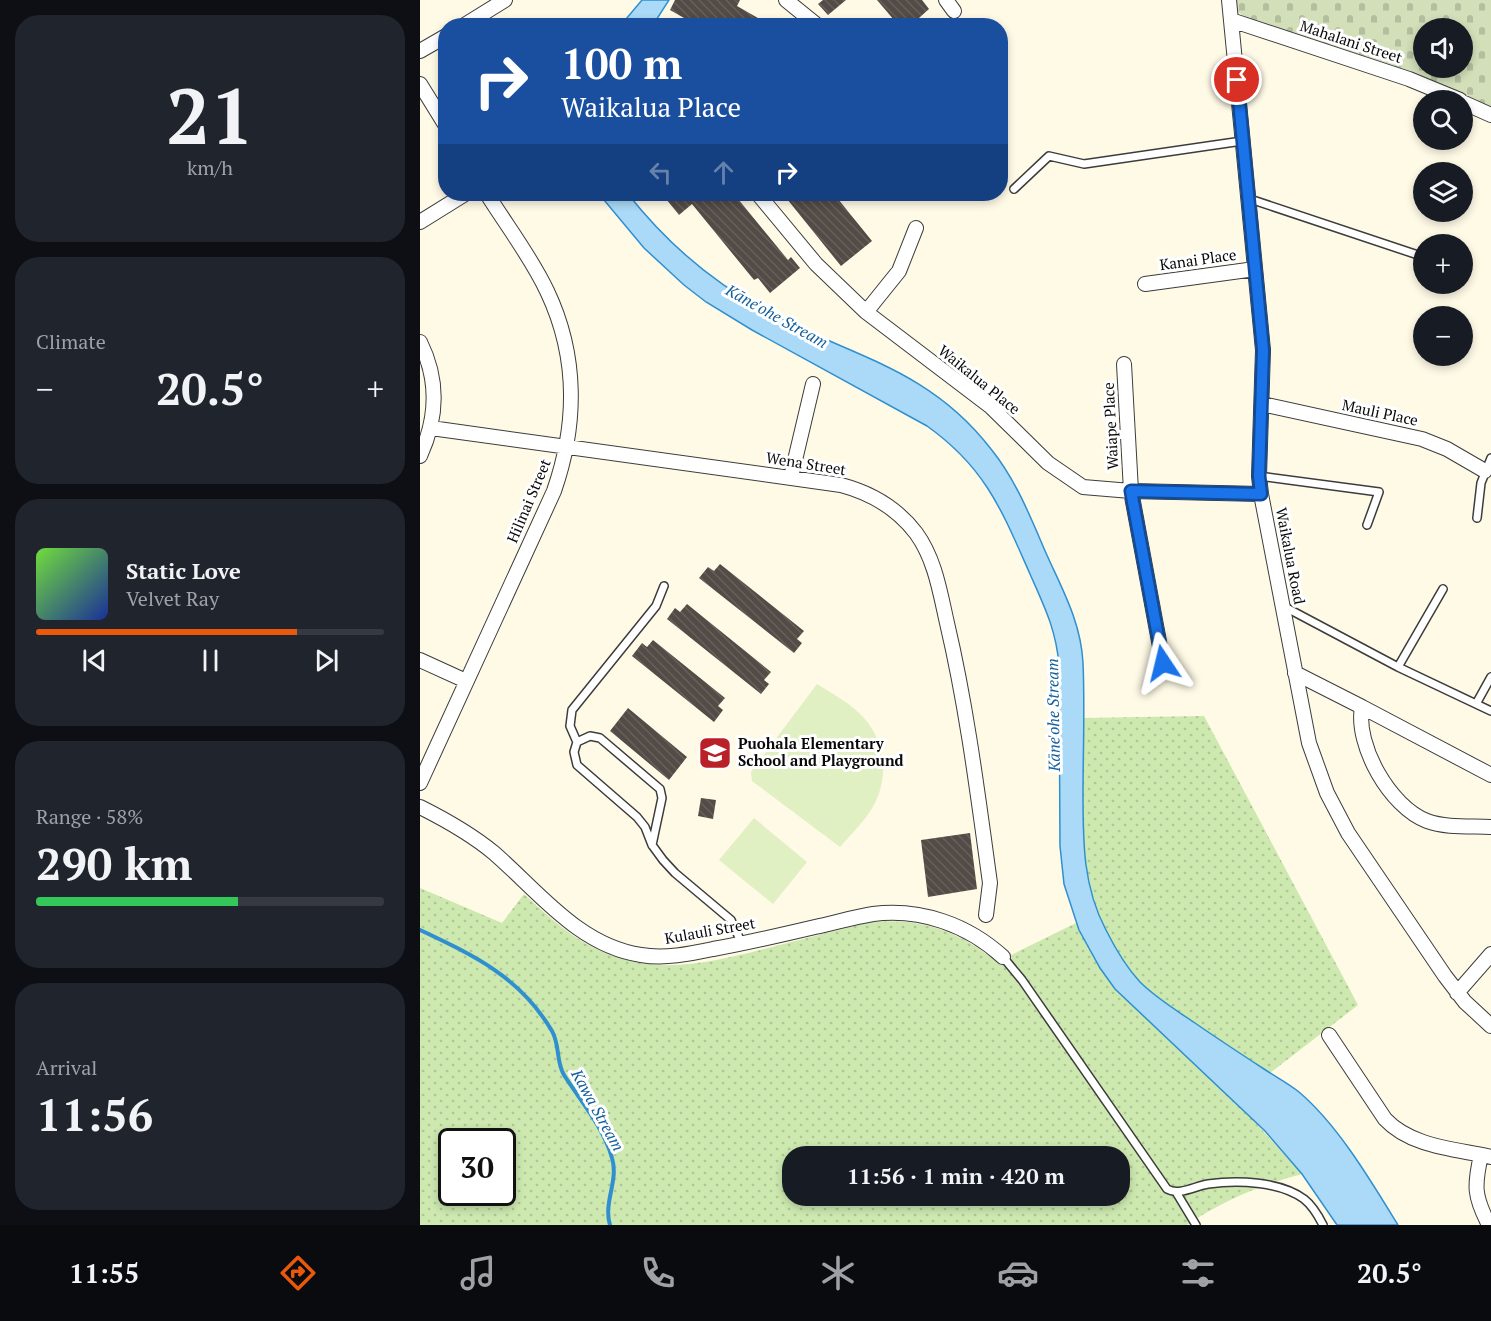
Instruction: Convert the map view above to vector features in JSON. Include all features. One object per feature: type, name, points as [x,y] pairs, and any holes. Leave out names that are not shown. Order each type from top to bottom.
[{"type":"street","points":[[476,18],[505,0]]},
{"type":"street","points":[[786,0],[808,18]]},
{"type":"street","name":"Waikalua Road","points":[[1229,0],[1263,350],[1259,476],[1309,743],[1317,768],[1337,813],[1361,852],[1457,993],[1491,1026]]},
{"type":"street","name":"Mahalani Street","points":[[1231,20],[1409,79],[1435,90]]},
{"type":"street","points":[[420,51],[438,41]]},
{"type":"street","points":[[420,84],[438,113]]},
{"type":"street","name":"Mahalani Street","points":[[1473,107],[1491,115]]},
{"type":"street","points":[[420,222],[454,201]]},
{"type":"street","name":"Hilinai Street","points":[[420,783],[554,491],[567,448],[572,410],[567,347],[551,299],[537,272],[492,201]]},
{"type":"street","name":"Waikalua Place","points":[[764,201],[816,264],[866,312],[990,407],[1048,464],[1083,487],[1131,491],[1261,494]]},
{"type":"street","points":[[866,312],[898,271],[916,228]]},
{"type":"street","name":"Kanai Place","points":[[1145,284],[1255,269]]},
{"type":"street","points":[[420,342],[430,364],[435,388],[431,428],[420,456]]},
{"type":"street","name":"Waiape Place","points":[[1124,364],[1131,491],[1163,663]]},
{"type":"street","points":[[790,477],[813,384]]},
{"type":"street","name":"Mauli Place","points":[[1262,404],[1422,439],[1488,465]]},
{"type":"street","name":"Wena Street","points":[[431,428],[841,485],[878,499],[908,523],[928,554],[957,667],[990,883],[986,915]]},
{"type":"street","points":[[420,660],[466,681]]},
{"type":"street","points":[[1296,673],[1491,775]]},
{"type":"street","points":[[1362,707],[1360,726],[1364,741],[1379,774],[1402,804],[1417,816],[1435,823],[1491,827]]},
{"type":"street","name":"Kulauli Street","points":[[420,807],[477,840],[576,927],[614,948],[642,955],[670,956],[742,944],[865,916],[906,914],[937,919],[962,929],[983,940],[1003,957]]},
{"type":"street","points":[[1457,993],[1491,954]]},
{"type":"street","points":[[1329,1035],[1385,1119],[1397,1130],[1418,1140],[1486,1156],[1475,1179],[1479,1205],[1489,1225]]},
{"type":"lane","points":[[1014,189],[1049,156],[1084,164],[1242,141]]},
{"type":"lane","points":[[1247,198],[1413,253]]},
{"type":"lane","points":[[1477,518],[1479,495],[1488,465]]},
{"type":"lane","points":[[1259,476],[1379,492],[1367,525]]},
{"type":"lane","points":[[664,586],[656,606],[572,710],[570,726],[577,742],[574,752],[577,765],[637,817],[645,827],[652,845],[675,873],[731,920],[742,944]]},
{"type":"lane","points":[[1398,667],[1443,589]]},
{"type":"lane","points":[[1283,606],[1398,667],[1491,711]]},
{"type":"lane","points":[[1476,704],[1491,677]]},
{"type":"lane","points":[[577,742],[590,736],[600,738],[658,786],[662,798],[652,845]]},
{"type":"lane","points":[[1003,957],[1022,980],[1164,1186],[1176,1192],[1196,1225]]},
{"type":"lane","points":[[1176,1192],[1222,1183],[1248,1183],[1272,1187],[1304,1199],[1316,1211],[1323,1225]]},
{"type":"green space","points":[[1234,0],[1491,0],[1491,108],[1473,101],[1473,90],[1446,90],[1416,78],[1473,78],[1473,18],[1413,18],[1413,77],[1245,17],[1238,12]]},
{"type":"green space","points":[[817,684],[859,713],[874,733],[882,755],[882,780],[875,803],[864,820],[840,847],[752,781],[751,772]]},
{"type":"green space","points":[[1204,716],[1358,1005],[1270,1073],[1244,1110],[1302,1174],[1242,1195],[1214,1208],[1187,1225],[420,1225],[420,888],[502,923],[524,894],[585,943],[608,954],[654,965],[677,965],[724,959],[870,922],[888,921],[938,928],[967,942],[997,962],[1074,924],[1099,915],[1087,867],[1082,793],[1083,718]]},
{"type":"green space","points":[[754,818],[807,862],[773,904],[719,860]]},
{"type":"water","points":[[642,0],[669,0],[657,18],[627,18]]},
{"type":"water","points":[[605,201],[634,201],[673,244],[707,273],[744,299],[914,381],[941,399],[967,421],[991,449],[1008,473],[1022,499],[1064,593],[1079,634],[1084,680],[1084,847],[1093,897],[1109,937],[1140,982],[1166,1004],[1291,1086],[1313,1105],[1353,1154],[1398,1225],[1337,1225],[1302,1174],[1265,1131],[1115,989],[1100,968],[1079,930],[1064,884],[1060,846],[1059,665],[1055,640],[1045,607],[1010,530],[990,492],[978,475],[964,458],[927,426],[752,330],[706,302],[644,248]]},
{"type":"building","points":[[675,0],[740,0],[737,6],[758,18],[684,18],[670,10]]},
{"type":"building","points":[[823,0],[846,0],[828,15],[818,4]]},
{"type":"building","points":[[877,0],[922,0],[929,9],[919,18],[892,18]]},
{"type":"building","points":[[668,201],[740,201],[788,260],[791,257],[800,268],[770,293],[758,278],[754,280],[692,204],[679,215]]},
{"type":"building","points":[[789,201],[840,201],[872,241],[841,266]]},
{"type":"building","points":[[720,564],[804,631],[797,639],[802,643],[794,653],[699,578],[708,567],[714,571]]},
{"type":"building","points":[[687,604],[771,672],[764,680],[769,684],[761,694],[667,619],[675,608],[680,612]]},
{"type":"building","points":[[653,640],[725,698],[718,706],[723,710],[714,722],[632,656],[642,643],[647,647]]},
{"type":"building","points":[[628,708],[687,757],[669,780],[610,731]]},
{"type":"building","points":[[701,798],[716,800],[713,819],[698,816]]},
{"type":"building","points":[[970,833],[977,889],[928,897],[921,840]]},
{"type":"waterway","name":"Kawa Stream","points":[[420,930],[477,959],[511,982],[526,996],[552,1031],[564,1075],[598,1125],[612,1158],[614,1175],[608,1208],[610,1225]]},
{"type":"place","name":"Puohala Elementary School and Playground","points":[[715,753]]},
{"type":"route","points":[[1163,663],[1131,491],[1261,494],[1259,476],[1263,350],[1237,80]]},
{"type":"water label","name":"Kāne'ohe Stream","points":[[777,316]]},
{"type":"water label","name":"Kāne'ohe Stream","points":[[1053,715]]}]
